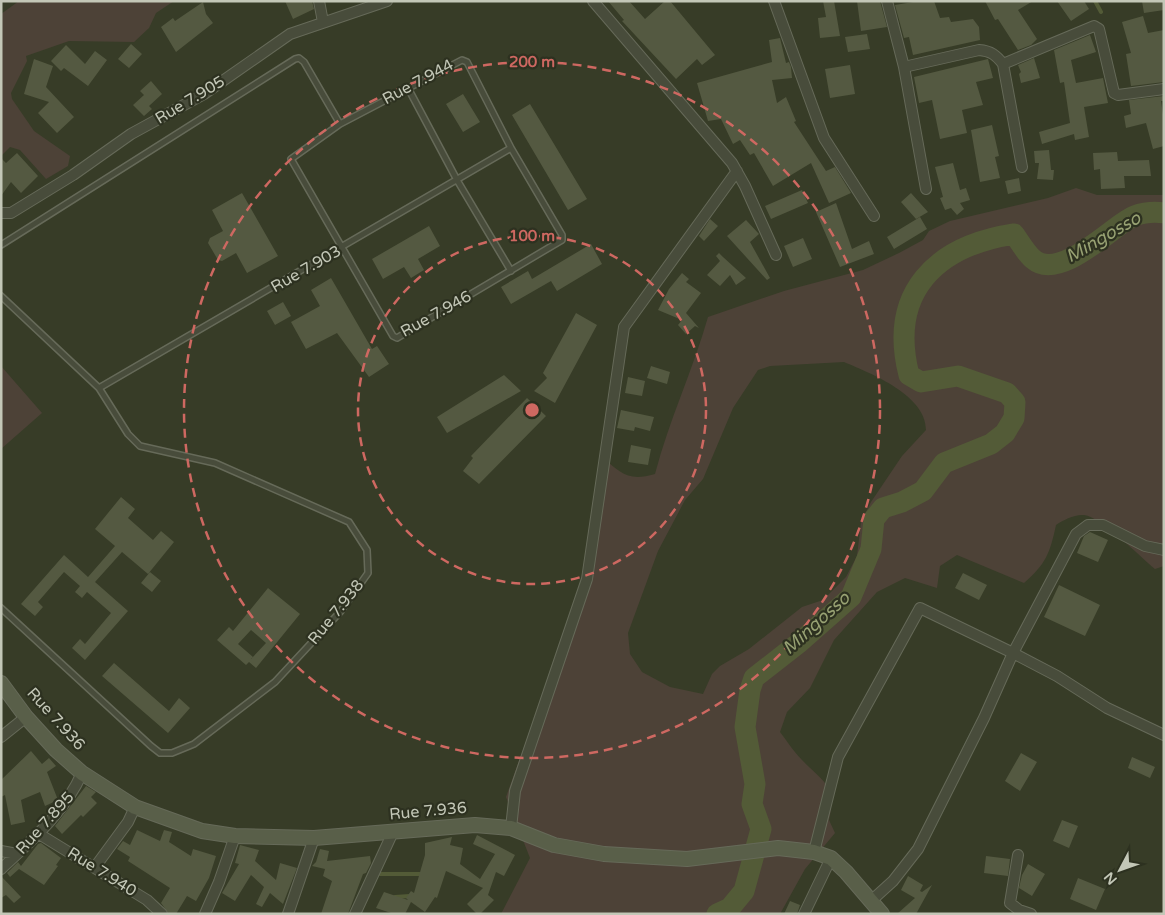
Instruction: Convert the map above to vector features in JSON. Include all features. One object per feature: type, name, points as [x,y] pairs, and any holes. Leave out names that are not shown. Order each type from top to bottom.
[{"type":"street","points":[[319,1],[323,22]]},
{"type":"street","name":"Rue 7.905","points":[[1,213],[11,213],[72,175],[130,134],[204,94],[290,34],[387,1]]},
{"type":"street","points":[[592,1],[737,172],[776,255]]},
{"type":"street","points":[[774,1],[824,138],[874,216]]},
{"type":"street","points":[[888,1],[904,67],[926,189]]},
{"type":"street","points":[[1003,64],[1094,26],[1099,29],[1114,93],[1118,95],[1164,89]]},
{"type":"street","points":[[904,67],[980,50],[989,51],[997,56],[1003,64],[1022,167]]},
{"type":"street","points":[[511,828],[515,791],[587,579],[624,327],[737,172]]},
{"type":"street","points":[[872,900],[893,881],[918,849],[984,718],[1013,653],[1076,534],[1088,525],[1103,525],[1145,546],[1164,550]]},
{"type":"street","points":[[814,852],[838,757],[920,608],[1013,653],[1057,676],[1107,708],[1164,735]]},
{"type":"street","name":"Rue 7.936","points":[[1,683],[26,717],[56,750],[82,773],[135,807],[202,831],[235,836],[314,838],[451,825],[511,828],[554,844],[604,854],[687,859],[778,848],[814,852],[831,858],[872,900],[882,914]]},
{"type":"street","points":[[1,737],[26,717]]},
{"type":"street","name":"Rue 7.895","points":[[1,869],[39,834],[74,793],[82,773]]},
{"type":"street","points":[[95,868],[128,822],[135,807]]},
{"type":"street","points":[[355,914],[393,832]]},
{"type":"street","name":"Rue 7.940","points":[[39,834],[147,900],[162,914]]},
{"type":"street","points":[[205,914],[219,882],[235,836]]},
{"type":"street","points":[[288,914],[314,838]]},
{"type":"street","points":[[1,851],[17,854]]},
{"type":"street","points":[[1018,855],[1010,902],[1019,910],[1031,914]]},
{"type":"street","points":[[804,914],[831,858]]},
{"type":"lane","points":[[1,245],[295,59],[299,58],[304,62],[340,124]]},
{"type":"lane","name":"Rue 7.944","points":[[342,248],[291,159],[340,124],[462,60],[467,62],[511,148],[562,235]]},
{"type":"lane","points":[[408,88],[457,180],[511,271]]},
{"type":"lane","name":"Rue 7.903","points":[[99,388],[511,148]]},
{"type":"lane","name":"Rue 7.946","points":[[342,248],[393,336],[397,338],[558,243],[562,240],[562,235]]},
{"type":"lane","name":"Rue 7.938","points":[[1,296],[99,388],[128,434],[140,446],[215,463],[348,522],[367,550],[368,573],[341,611],[275,682],[194,744],[172,753],[160,753],[150,746],[1,608]]},
{"type":"shaded area","points":[[19,1],[174,1],[156,13],[149,28],[134,42],[69,41],[26,56],[27,61],[11,93],[12,99],[34,131],[70,156],[68,166],[46,179],[20,150],[10,147],[1,156],[1,14]]},
{"type":"shaded area","points":[[1076,188],[1097,195],[1164,195],[1164,566],[1155,569],[1121,538],[1101,523],[1092,517],[1077,515],[1056,525],[1052,543],[1046,557],[1037,570],[1024,583],[957,555],[940,566],[937,588],[905,578],[877,592],[834,640],[810,688],[787,712],[780,732],[799,757],[827,786],[831,799],[829,820],[835,833],[805,869],[780,914],[501,914],[530,858],[506,797],[581,588],[601,456],[620,471],[631,476],[638,477],[655,474],[708,317],[784,291],[863,270],[923,240],[929,231],[950,221],[1048,198]],"holes":[[[844,362],[896,387],[907,396],[917,406],[924,418],[926,430],[902,456],[871,502],[861,522],[857,556],[846,577],[823,600],[802,607],[749,649],[720,666],[712,674],[703,694],[670,687],[642,672],[630,654],[628,633],[658,551],[685,500],[703,479],[733,408],[758,370],[770,366]]]},
{"type":"shaded area","points":[[1,366],[42,413],[1,449]]},
{"type":"building","points":[[285,1],[312,1],[314,9],[293,19]]},
{"type":"building","points":[[608,1],[629,1],[645,19],[665,1],[670,1],[715,55],[702,65],[697,59],[676,79],[622,21],[624,20]]},
{"type":"building","points":[[823,1],[834,1],[840,36],[820,38],[818,18],[826,17]]},
{"type":"building","points":[[857,1],[880,1],[887,27],[861,31]]},
{"type":"building","points":[[919,1],[934,1],[940,18],[949,17],[951,22],[973,19],[979,27],[980,40],[913,55],[909,37],[904,38],[895,5]]},
{"type":"building","points":[[985,1],[1033,1],[1018,10],[1037,39],[1031,45],[1018,50],[998,19],[995,20]]},
{"type":"building","points":[[1057,1],[1084,1],[1089,9],[1071,21]]},
{"type":"building","points":[[1142,1],[1164,1],[1164,10],[1144,13]]},
{"type":"building","points":[[203,2],[206,14],[213,23],[176,52],[161,27],[173,18],[175,21]]},
{"type":"building","points":[[1143,16],[1148,33],[1164,30],[1164,82],[1131,86],[1126,54],[1131,53],[1122,22]]},
{"type":"building","points":[[867,34],[870,49],[848,52],[845,37]]},
{"type":"building","points":[[1090,35],[1096,52],[1071,60],[1076,83],[1103,78],[1108,103],[1084,107],[1089,137],[1075,140],[1074,134],[1042,144],[1039,132],[1070,123],[1064,82],[1060,83],[1054,50]]},
{"type":"building","points":[[780,38],[786,63],[789,62],[791,67],[792,78],[772,80],[777,103],[786,97],[796,121],[794,122],[826,171],[835,167],[851,193],[829,203],[811,163],[773,186],[754,153],[750,155],[740,140],[733,144],[721,119],[708,121],[697,83],[772,62],[769,40]]},
{"type":"building","points":[[131,44],[142,54],[129,68],[118,59]]},
{"type":"building","points":[[66,45],[85,64],[95,51],[107,60],[88,86],[64,68],[61,71],[51,61]]},
{"type":"building","points":[[1034,58],[1040,78],[1021,83],[1019,74],[1021,72],[1018,65]]},
{"type":"building","points":[[34,59],[53,66],[46,87],[74,117],[57,133],[38,113],[49,102],[24,94]]},
{"type":"building","points":[[988,59],[993,78],[976,82],[983,105],[962,110],[967,133],[940,139],[932,100],[919,103],[914,77]]},
{"type":"building","points":[[850,65],[855,94],[830,98],[825,69]]},
{"type":"building","points":[[151,81],[162,94],[149,106],[152,109],[144,116],[133,105],[144,95],[140,91]]},
{"type":"building","points":[[463,94],[480,122],[463,132],[446,104]]},
{"type":"building","points":[[1164,96],[1164,101],[1161,101],[1164,121],[1164,146],[1153,149],[1146,123],[1126,128],[1124,116],[1131,114],[1129,100]]},
{"type":"building","points":[[530,104],[587,199],[568,210],[512,115]]},
{"type":"building","points":[[992,125],[999,156],[995,157],[1000,178],[980,182],[971,130]]},
{"type":"building","points":[[1049,150],[1051,170],[1054,170],[1053,180],[1037,179],[1039,163],[1035,163],[1034,151]]},
{"type":"building","points":[[1117,152],[1118,161],[1149,160],[1151,176],[1124,176],[1125,188],[1101,189],[1100,169],[1094,170],[1093,153]]},
{"type":"building","points":[[17,153],[38,176],[21,193],[11,182],[1,196],[1,158],[6,163]]},
{"type":"building","points":[[953,163],[960,190],[966,188],[970,200],[960,203],[964,209],[957,215],[951,208],[945,210],[940,198],[943,197],[935,167]]},
{"type":"building","points":[[1019,178],[1021,191],[1008,194],[1005,181]]},
{"type":"building","points":[[802,190],[808,203],[771,219],[765,206]]},
{"type":"building","points":[[242,193],[278,256],[247,273],[236,253],[222,261],[218,260],[208,243],[210,238],[223,231],[212,210]]},
{"type":"building","points":[[911,193],[928,212],[916,219],[901,202]]},
{"type":"building","points":[[836,203],[852,249],[869,241],[874,254],[840,267],[816,212]]},
{"type":"building","points":[[920,217],[927,229],[894,249],[887,237]]},
{"type":"building","points":[[710,219],[718,226],[704,241],[699,236]]},
{"type":"building","points":[[746,220],[759,234],[750,242],[770,278],[767,280],[727,236]]},
{"type":"building","points":[[429,226],[440,246],[418,259],[424,270],[411,278],[404,267],[383,279],[372,259]]},
{"type":"building","points":[[803,238],[812,259],[793,267],[784,246]]},
{"type":"building","points":[[591,244],[602,264],[557,291],[551,281],[511,304],[501,287],[528,271],[532,279]]},
{"type":"building","points":[[719,253],[746,278],[736,285],[730,275],[720,286],[707,275],[720,261],[716,256]]},
{"type":"building","points":[[682,273],[689,279],[686,282],[701,293],[686,313],[699,328],[695,326],[686,334],[678,325],[682,320],[658,310],[669,289]]},
{"type":"building","points":[[331,278],[372,349],[377,346],[389,364],[369,377],[337,333],[306,349],[291,322],[320,306],[311,290]]},
{"type":"building","points":[[283,302],[291,316],[275,325],[267,311]]},
{"type":"building","points":[[576,313],[597,325],[555,403],[534,391],[547,378],[543,373]]},
{"type":"building","points":[[651,366],[670,372],[667,384],[647,378]]},
{"type":"building","points":[[504,375],[521,391],[447,433],[437,417]]},
{"type":"building","points":[[628,377],[645,381],[642,396],[625,393]]},
{"type":"building","points":[[527,398],[546,416],[479,484],[463,471],[473,458],[471,456]]},
{"type":"building","points":[[621,410],[654,417],[650,431],[635,427],[634,431],[617,428]]},
{"type":"building","points":[[631,445],[651,449],[648,465],[628,462]]},
{"type":"building","points":[[121,497],[135,509],[128,518],[153,540],[161,531],[174,542],[148,574],[122,552],[95,582],[128,611],[85,660],[72,648],[80,639],[85,644],[111,613],[87,592],[82,598],[75,592],[80,586],[64,572],[38,602],[43,607],[35,616],[21,604],[64,555],[88,577],[115,546],[95,529]]},
{"type":"building","points":[[1090,532],[1108,540],[1098,562],[1077,553],[1084,536]]},
{"type":"building","points":[[150,572],[161,581],[152,592],[141,583]]},
{"type":"building","points":[[963,573],[987,585],[979,600],[955,588]]},
{"type":"building","points":[[1059,585],[1100,605],[1085,636],[1044,617]]},
{"type":"building","points":[[268,588],[300,614],[256,668],[249,662],[246,665],[217,640],[229,627],[233,631]],"holes":[[[251,630],[266,643],[253,657],[238,644]]]},
{"type":"building","points":[[114,663],[169,711],[179,698],[190,708],[168,733],[102,676]]},
{"type":"building","points":[[31,751],[42,764],[49,758],[56,766],[47,772],[58,800],[45,806],[40,792],[21,800],[25,822],[11,825],[5,795],[1,797],[1,780]]},
{"type":"building","points":[[1021,753],[1037,762],[1020,791],[1005,781]]},
{"type":"building","points":[[1132,757],[1155,767],[1150,778],[1128,768]]},
{"type":"building","points":[[86,786],[96,792],[91,797],[97,803],[83,817],[81,815],[62,834],[55,826]]},
{"type":"building","points":[[1062,820],[1078,826],[1069,848],[1053,841]]},
{"type":"building","points":[[137,830],[160,841],[164,830],[172,832],[169,842],[191,856],[193,849],[216,856],[209,878],[196,901],[187,896],[176,914],[169,914],[161,903],[170,888],[128,861],[130,857],[117,849],[123,841],[130,845]]},
{"type":"building","points":[[477,835],[515,855],[504,876],[496,872],[488,895],[494,900],[480,914],[477,914],[467,904],[483,888],[446,871],[437,898],[435,897],[425,912],[411,902],[405,914],[394,914],[376,908],[384,892],[408,900],[406,898],[411,891],[414,893],[425,855],[425,843],[452,837],[450,845],[463,848],[460,864],[480,879],[495,854],[473,844]]},
{"type":"building","points":[[41,843],[61,858],[56,865],[58,866],[44,885],[19,869],[10,877],[7,873],[18,862],[21,866],[38,844]]},
{"type":"building","points":[[240,845],[259,850],[255,861],[276,880],[280,863],[297,868],[283,904],[270,893],[262,907],[256,904],[264,887],[251,875],[235,901],[222,893],[239,864],[235,863]]},
{"type":"building","points":[[320,849],[329,851],[327,861],[370,856],[371,863],[366,873],[363,874],[348,914],[321,914],[332,881],[323,876],[325,869],[312,866],[316,862]]},
{"type":"building","points":[[986,856],[1010,859],[1008,876],[984,873]]},
{"type":"building","points":[[1028,864],[1045,874],[1032,896],[1019,888],[1022,875]]},
{"type":"building","points":[[1,876],[21,897],[14,903],[6,895],[1,898]]},
{"type":"building","points":[[908,876],[923,885],[920,891],[922,892],[932,885],[916,914],[897,914],[915,898],[901,890]]},
{"type":"building","points":[[1078,878],[1105,889],[1096,910],[1070,899]]},
{"type":"building","points":[[790,901],[800,905],[797,914],[784,914]]},
{"type":"waterway","points":[[1095,1],[1101,12]]},
{"type":"waterway","name":"Mingosso","points":[[717,914],[730,908],[744,891],[761,829],[752,804],[755,784],[745,727],[750,690],[754,678],[800,642],[851,597],[871,549],[874,519],[883,508],[902,502],[923,491],[944,463],[991,444],[1005,433],[1014,418],[1015,402],[1007,393],[958,376],[921,382],[909,375],[904,346],[906,320],[912,297],[924,278],[941,262],[962,249],[986,240],[1014,234],[1033,259],[1043,264],[1055,264],[1082,252],[1135,216],[1145,213],[1164,213]]},
{"type":"waterway","points":[[380,874],[421,874]]},
{"type":"waterway","points":[[395,897],[410,896]]}]
